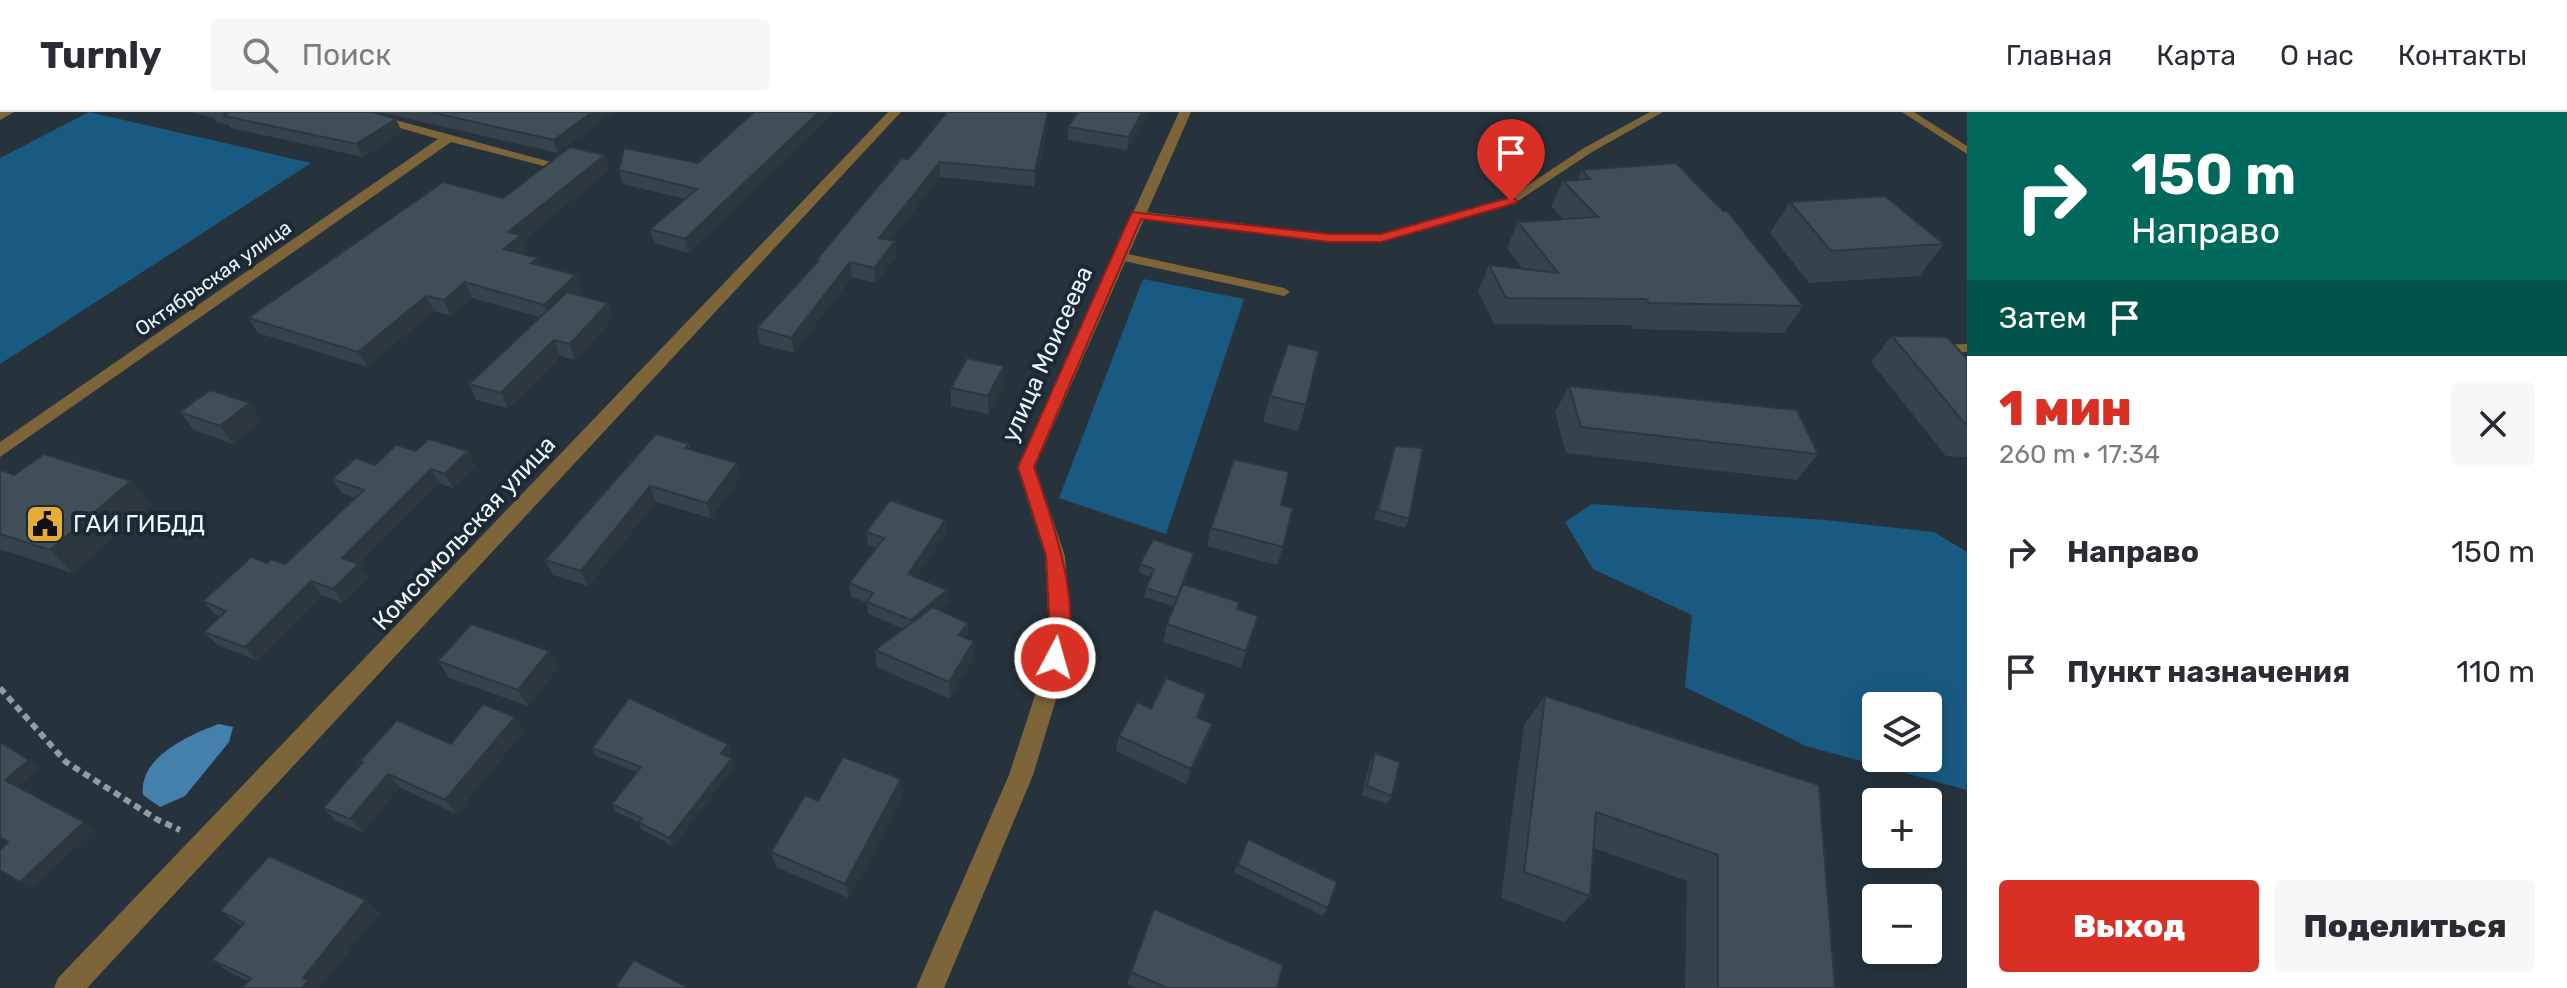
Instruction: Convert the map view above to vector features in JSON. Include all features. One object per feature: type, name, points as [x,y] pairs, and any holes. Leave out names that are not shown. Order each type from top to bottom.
[{"type":"street","points":[[0,116],[8,112]]},
{"type":"street","points":[[351,112],[544,162]]},
{"type":"street","name":"Комсомольская улица","points":[[68,988],[895,112]]},
{"type":"street","name":"улица Моисеева","points":[[930,988],[1021,775],[1050,683],[1060,634],[1055,556],[1026,467],[1185,112]]},
{"type":"street","name":"Октябрьская улица","points":[[0,451],[448,138]]},
{"type":"lane","points":[[1137,214],[1329,238],[1381,238],[1511,201],[1588,150],[1658,112]]},
{"type":"lane","points":[[1907,112],[1967,151]]},
{"type":"lane","points":[[1119,256],[1284,292]]},
{"type":"lane","points":[[1924,349],[1967,348]]},
{"type":"path","points":[[0,688],[66,762],[158,820],[206,843]]},
{"type":"shaded area","points":[[89,112],[311,163],[0,364],[0,158]]},
{"type":"shaded area","points":[[1143,279],[1244,299],[1166,534],[1059,498]]},
{"type":"shaded area","points":[[1592,504],[1825,520],[1934,532],[1967,552],[1967,790],[1901,772],[1942,772],[1942,692],[1862,692],[1862,761],[1806,746],[1685,687],[1692,615],[1593,569],[1565,522]]},
{"type":"shaded area","points":[[219,724],[233,727],[229,742],[185,796],[160,807],[143,795],[144,781],[157,758],[181,741]]},
{"type":"building","points":[[222,112],[373,112],[396,119],[356,144],[224,116],[228,113]]},
{"type":"building","points":[[430,112],[592,112],[554,140]]},
{"type":"building","points":[[754,112],[819,112],[685,239],[650,229],[697,189],[619,170],[624,148],[698,163]]},
{"type":"building","points":[[947,112],[1048,112],[1035,171],[940,162],[879,238],[895,241],[874,268],[850,262],[791,338],[757,328],[819,260],[902,158],[908,159]]},
{"type":"building","points":[[1078,112],[1142,112],[1129,137],[1068,127]]},
{"type":"building","points":[[570,147],[605,155],[508,232],[521,235],[504,249],[538,258],[531,263],[576,275],[544,305],[465,282],[444,300],[426,296],[358,352],[248,318],[443,182],[503,198]]},
{"type":"building","points":[[1676,163],[1723,211],[1727,211],[1803,306],[1649,303],[1646,299],[1506,298],[1489,265],[1558,273],[1518,222],[1598,217],[1563,181],[1590,179],[1582,170]]},
{"type":"building","points":[[1885,196],[1944,244],[1831,251],[1790,202]]},
{"type":"building","points":[[567,292],[608,303],[570,344],[554,340],[501,393],[469,384]]},
{"type":"building","points":[[1892,336],[1947,337],[1967,359],[1967,426]]},
{"type":"building","points":[[1288,344],[1319,351],[1306,405],[1270,396]]},
{"type":"building","points":[[967,358],[1004,366],[988,396],[951,388]]},
{"type":"building","points":[[1569,386],[1797,410],[1818,454],[1581,427]]},
{"type":"building","points":[[210,390],[250,403],[220,426],[180,412]]},
{"type":"building","points":[[656,434],[689,444],[685,448],[737,463],[707,503],[650,486],[581,571],[545,560]]},
{"type":"building","points":[[429,439],[468,451],[445,474],[431,469],[342,558],[359,564],[333,589],[311,581],[245,647],[204,632],[226,611],[203,601],[251,557],[267,563],[271,559],[285,564],[364,490],[332,479],[356,458],[375,465],[396,445],[416,451]]},
{"type":"building","points":[[1395,446],[1423,448],[1409,519],[1378,510]]},
{"type":"building","points":[[44,454],[131,481],[50,550],[0,534],[0,470],[14,475]]},
{"type":"building","points":[[1234,459],[1289,472],[1281,505],[1293,508],[1283,547],[1211,528]]},
{"type":"building","points":[[890,500],[945,520],[908,574],[947,590],[911,620],[867,602],[873,593],[849,583],[884,538],[866,532]]},
{"type":"building","points":[[1153,539],[1194,553],[1177,598],[1146,588],[1154,569],[1140,564]]},
{"type":"building","points":[[1183,584],[1239,602],[1237,609],[1258,616],[1246,651],[1167,624]]},
{"type":"building","points":[[933,607],[968,623],[959,635],[974,641],[949,682],[875,650]]},
{"type":"building","points":[[471,624],[549,651],[518,690],[438,661]]},
{"type":"building","points":[[1166,678],[1206,694],[1197,717],[1212,724],[1191,769],[1119,736],[1137,702],[1151,709]]},
{"type":"building","points":[[1545,696],[1819,785],[1835,988],[1718,988],[1718,855],[1596,812],[1590,896],[1524,872]]},
{"type":"building","points":[[629,698],[728,744],[721,753],[732,758],[669,838],[638,822],[642,818],[612,804],[641,767],[592,748]]},
{"type":"building","points":[[483,704],[515,717],[445,800],[388,774],[350,819],[323,808],[397,720],[451,744]]},
{"type":"building","points":[[0,742],[29,760],[5,780],[84,822],[20,882],[0,870],[0,850],[8,842],[0,837]]},
{"type":"building","points":[[1375,753],[1400,762],[1392,796],[1367,786]]},
{"type":"building","points":[[843,757],[901,779],[845,884],[771,852],[805,795],[818,801]]},
{"type":"building","points":[[1248,839],[1337,882],[1328,908],[1238,865]]},
{"type":"building","points":[[269,856],[366,900],[303,978],[308,980],[302,988],[246,988],[243,987],[251,978],[212,960],[244,923],[220,911]]},
{"type":"building","points":[[1154,909],[1283,965],[1277,988],[1167,988],[1131,972]]},
{"type":"building","points":[[634,960],[689,988],[616,986]]},
{"type":"place","name":"ГАИ ГИБДД","points":[[45,524]]},
{"type":"route","points":[[1055,658],[1060,634],[1055,556],[1026,467],[1137,214],[1252,231],[1329,238],[1381,238],[1511,201]]}]
